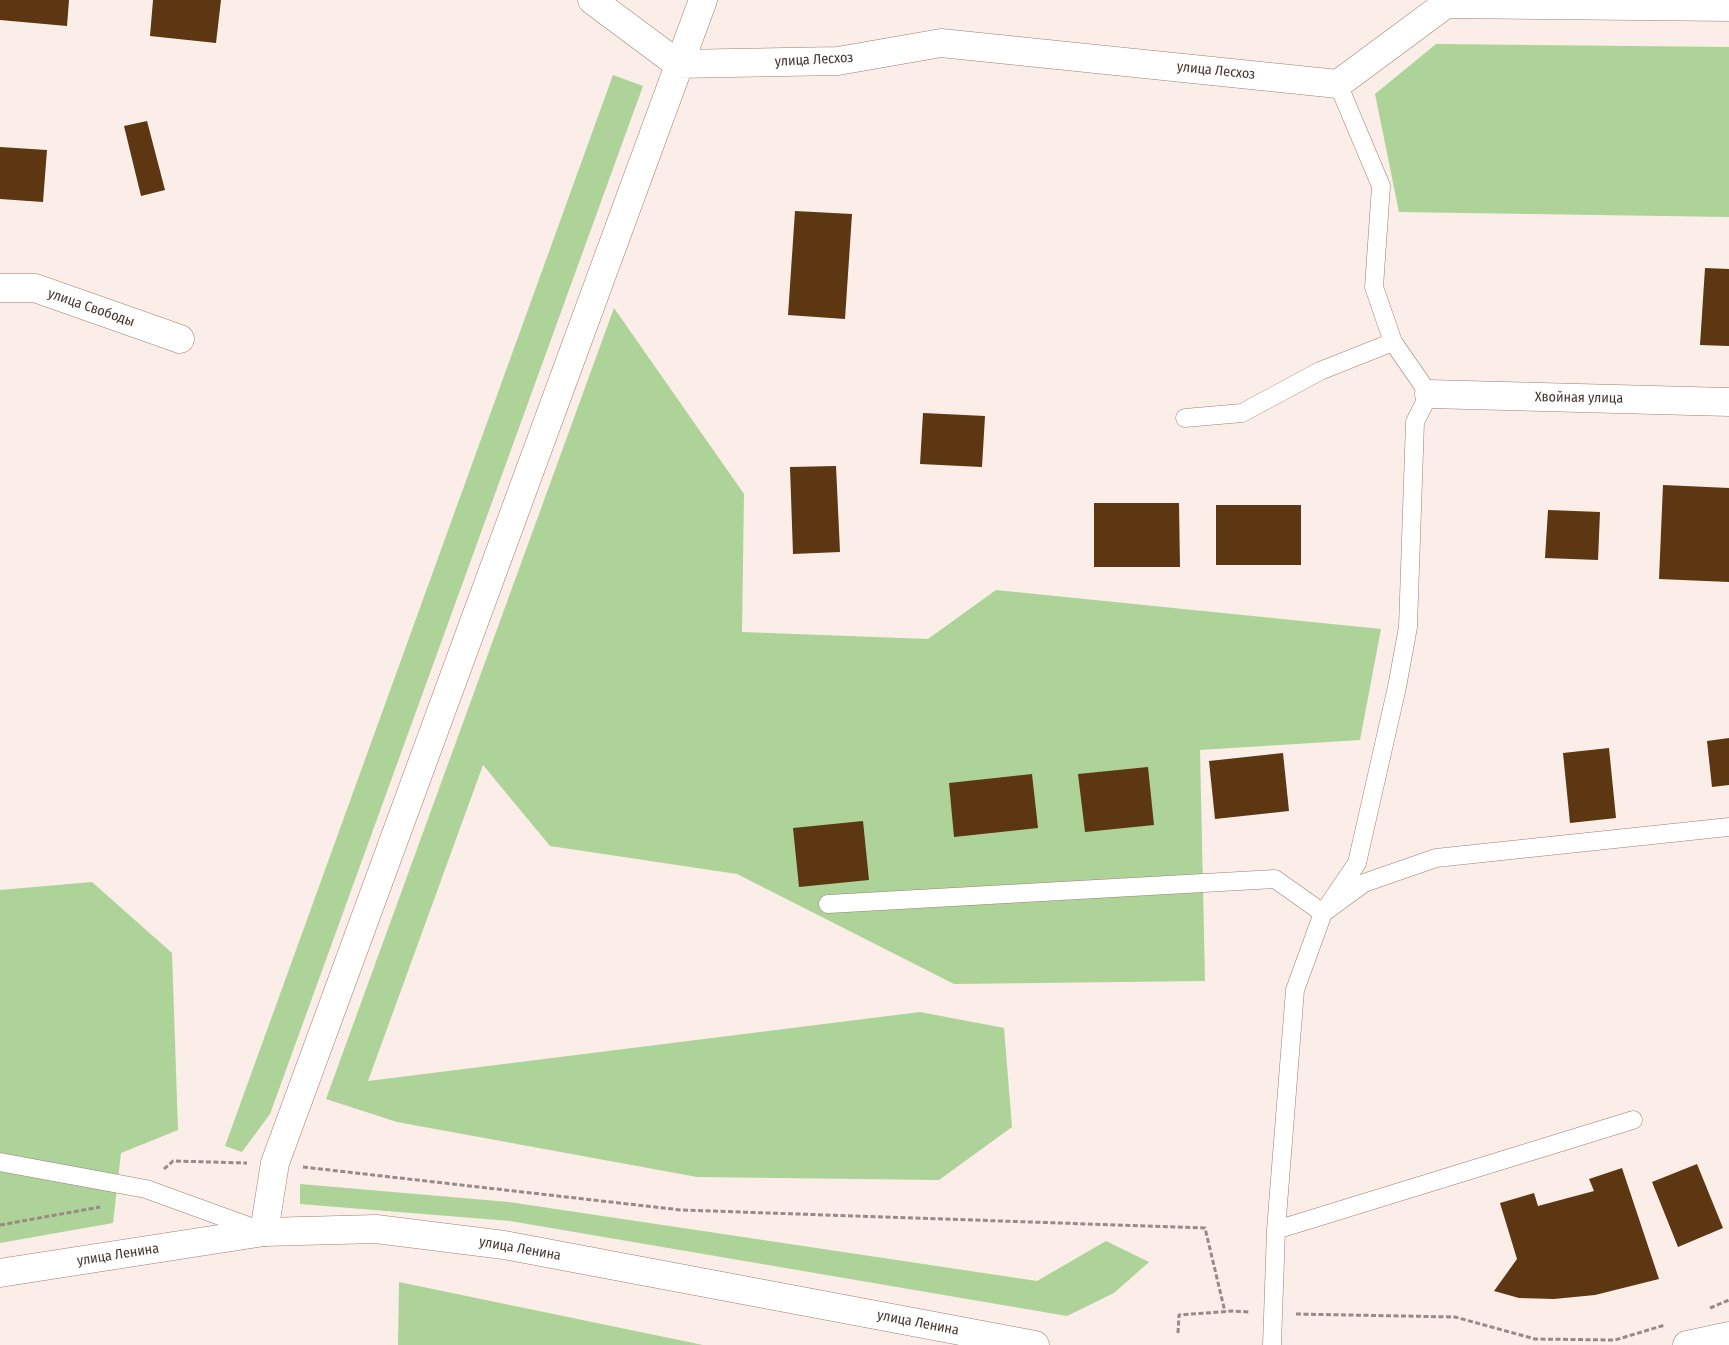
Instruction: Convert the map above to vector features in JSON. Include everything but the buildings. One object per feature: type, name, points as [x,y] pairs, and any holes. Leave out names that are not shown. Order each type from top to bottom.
[{"type":"street","points":[[592,0],[678,64]]},
{"type":"street","points":[[264,1232],[275,1163],[703,0]]},
{"type":"street","points":[[1338,84],[1446,4],[1729,7]]},
{"type":"street","name":"улица Лесхоз","points":[[678,64],[838,61],[941,43],[1338,84]]},
{"type":"street","name":"улица Свободы","points":[[0,288],[35,288],[180,339]]},
{"type":"street","name":"Хвойная улица","points":[[1429,394],[1729,402]]},
{"type":"street","name":"улица Ленина","points":[[0,1273],[264,1232],[376,1229],[504,1245],[1035,1345]]},
{"type":"street","points":[[1687,1345],[1729,1336]]},
{"type":"lane","points":[[1272,1345],[1276,1230],[1295,990],[1322,913],[1357,863],[1397,687],[1408,626],[1415,422],[1429,394],[1393,342],[1374,288],[1381,186],[1338,84]]},
{"type":"lane","points":[[1185,418],[1242,413],[1320,371],[1393,342]]},
{"type":"lane","points":[[1322,913],[1364,883],[1436,858],[1729,827]]},
{"type":"lane","points":[[828,904],[1275,879],[1322,913]]},
{"type":"lane","points":[[1276,1230],[1633,1120]]},
{"type":"lane","points":[[0,1162],[146,1189],[264,1232]]},
{"type":"path","points":[[146,1189],[173,1161],[275,1163],[681,1210],[1205,1228],[1225,1312]]},
{"type":"path","points":[[0,1225],[106,1206]]},
{"type":"path","points":[[1707,1310],[1729,1300]]},
{"type":"path","points":[[1178,1334],[1179,1315],[1225,1312],[1455,1317],[1536,1339],[1615,1340],[1666,1324]]},
{"type":"green space","points":[[1436,44],[1729,47],[1729,217],[1399,212],[1375,94]]},
{"type":"green space","points":[[613,75],[643,86],[270,1114],[242,1152],[225,1146]]},
{"type":"green space","points":[[614,308],[744,494],[742,632],[928,639],[996,590],[1381,629],[1360,740],[1200,750],[1205,981],[954,984],[737,874],[550,846],[483,765],[368,1081],[920,1012],[1004,1028],[1012,1127],[939,1180],[697,1177],[397,1122],[326,1099]]},
{"type":"green space","points":[[92,882],[172,953],[178,1130],[121,1153],[113,1223],[0,1243],[0,890]]},
{"type":"green space","points":[[300,1184],[509,1202],[1037,1281],[1106,1241],[1149,1262],[1114,1293],[1067,1316],[510,1221],[300,1204]]},
{"type":"green space","points":[[399,1282],[703,1345],[398,1345]]}]
